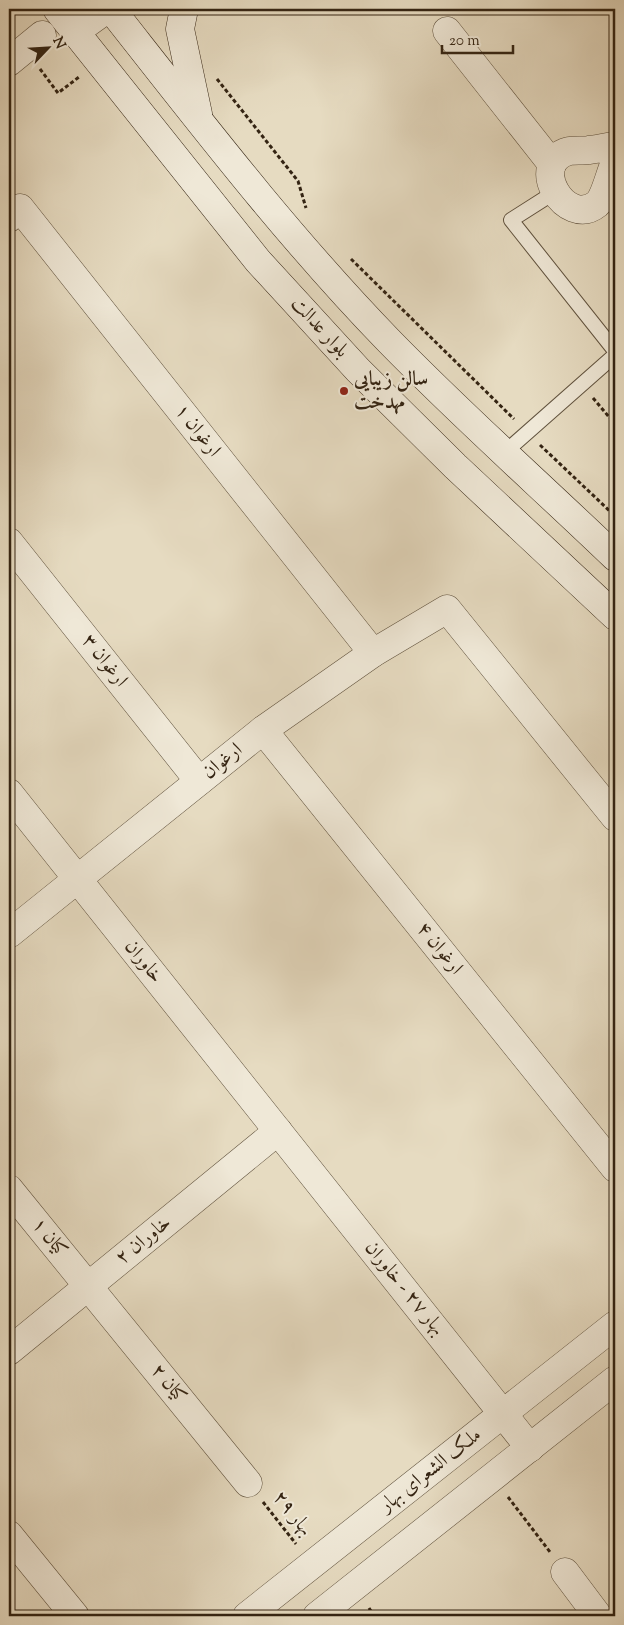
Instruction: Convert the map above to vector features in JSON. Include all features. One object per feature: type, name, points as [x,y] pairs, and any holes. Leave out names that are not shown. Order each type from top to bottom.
[{"type":"street","points":[[9,62],[42,35],[52,9]]},
{"type":"street","name":"بلوار عدالت","points":[[57,9],[258,261],[344,355],[455,466],[615,616]]},
{"type":"street","points":[[42,35],[75,32],[107,9]]},
{"type":"street","points":[[111,9],[290,234],[388,340],[504,453],[615,557]]},
{"type":"street","points":[[184,9],[180,29],[199,121]]},
{"type":"street","points":[[447,31],[552,164]]},
{"type":"street","points":[[615,146],[570,151],[560,156],[552,164],[550,179],[555,192],[565,204],[578,208],[588,208],[597,204],[604,196],[615,162]]},
{"type":"street","name":"ارغوان ۱","points":[[14,213],[373,653]]},
{"type":"street","name":"ارغوان ۳","points":[[9,542],[199,781]]},
{"type":"street","name":"ارغوان","points":[[9,934],[263,730],[373,653],[447,608],[615,817]]},
{"type":"street","name":"ارغوان ۴","points":[[263,730],[615,1168]]},
{"type":"street","name":"خاوران","points":[[9,793],[278,1131]]},
{"type":"street","name":"خاوران ۲","points":[[9,1351],[278,1131]]},
{"type":"street","name":"بهار ۲۷ - خاوران","points":[[278,1131],[530,1448]]},
{"type":"street","name":"کیان ۱","points":[[9,1189],[88,1286]]},
{"type":"street","name":"کیان ۲","points":[[88,1286],[248,1483]]},
{"type":"street","name":"ملک الشعرای بهار","points":[[247,1616],[615,1325]]},
{"type":"street","points":[[318,1616],[615,1380]]},
{"type":"street","points":[[9,1535],[75,1616]]},
{"type":"street","points":[[565,1572],[598,1616]]},
{"type":"lane","points":[[555,192],[511,220],[615,351]]},
{"type":"lane","points":[[504,453],[615,355]]},
{"type":"path","points":[[215,75],[298,181],[308,217]]},
{"type":"path","points":[[351,259],[615,516]]},
{"type":"path","points":[[582,384],[615,424]]},
{"type":"path","points":[[493,1477],[565,1572]]},
{"type":"path","name":"بهار ۲۹","points":[[248,1483],[312,1564]]},
{"type":"place","name":"سالن زیبایی مهدخت","points":[[344,391]]}]
